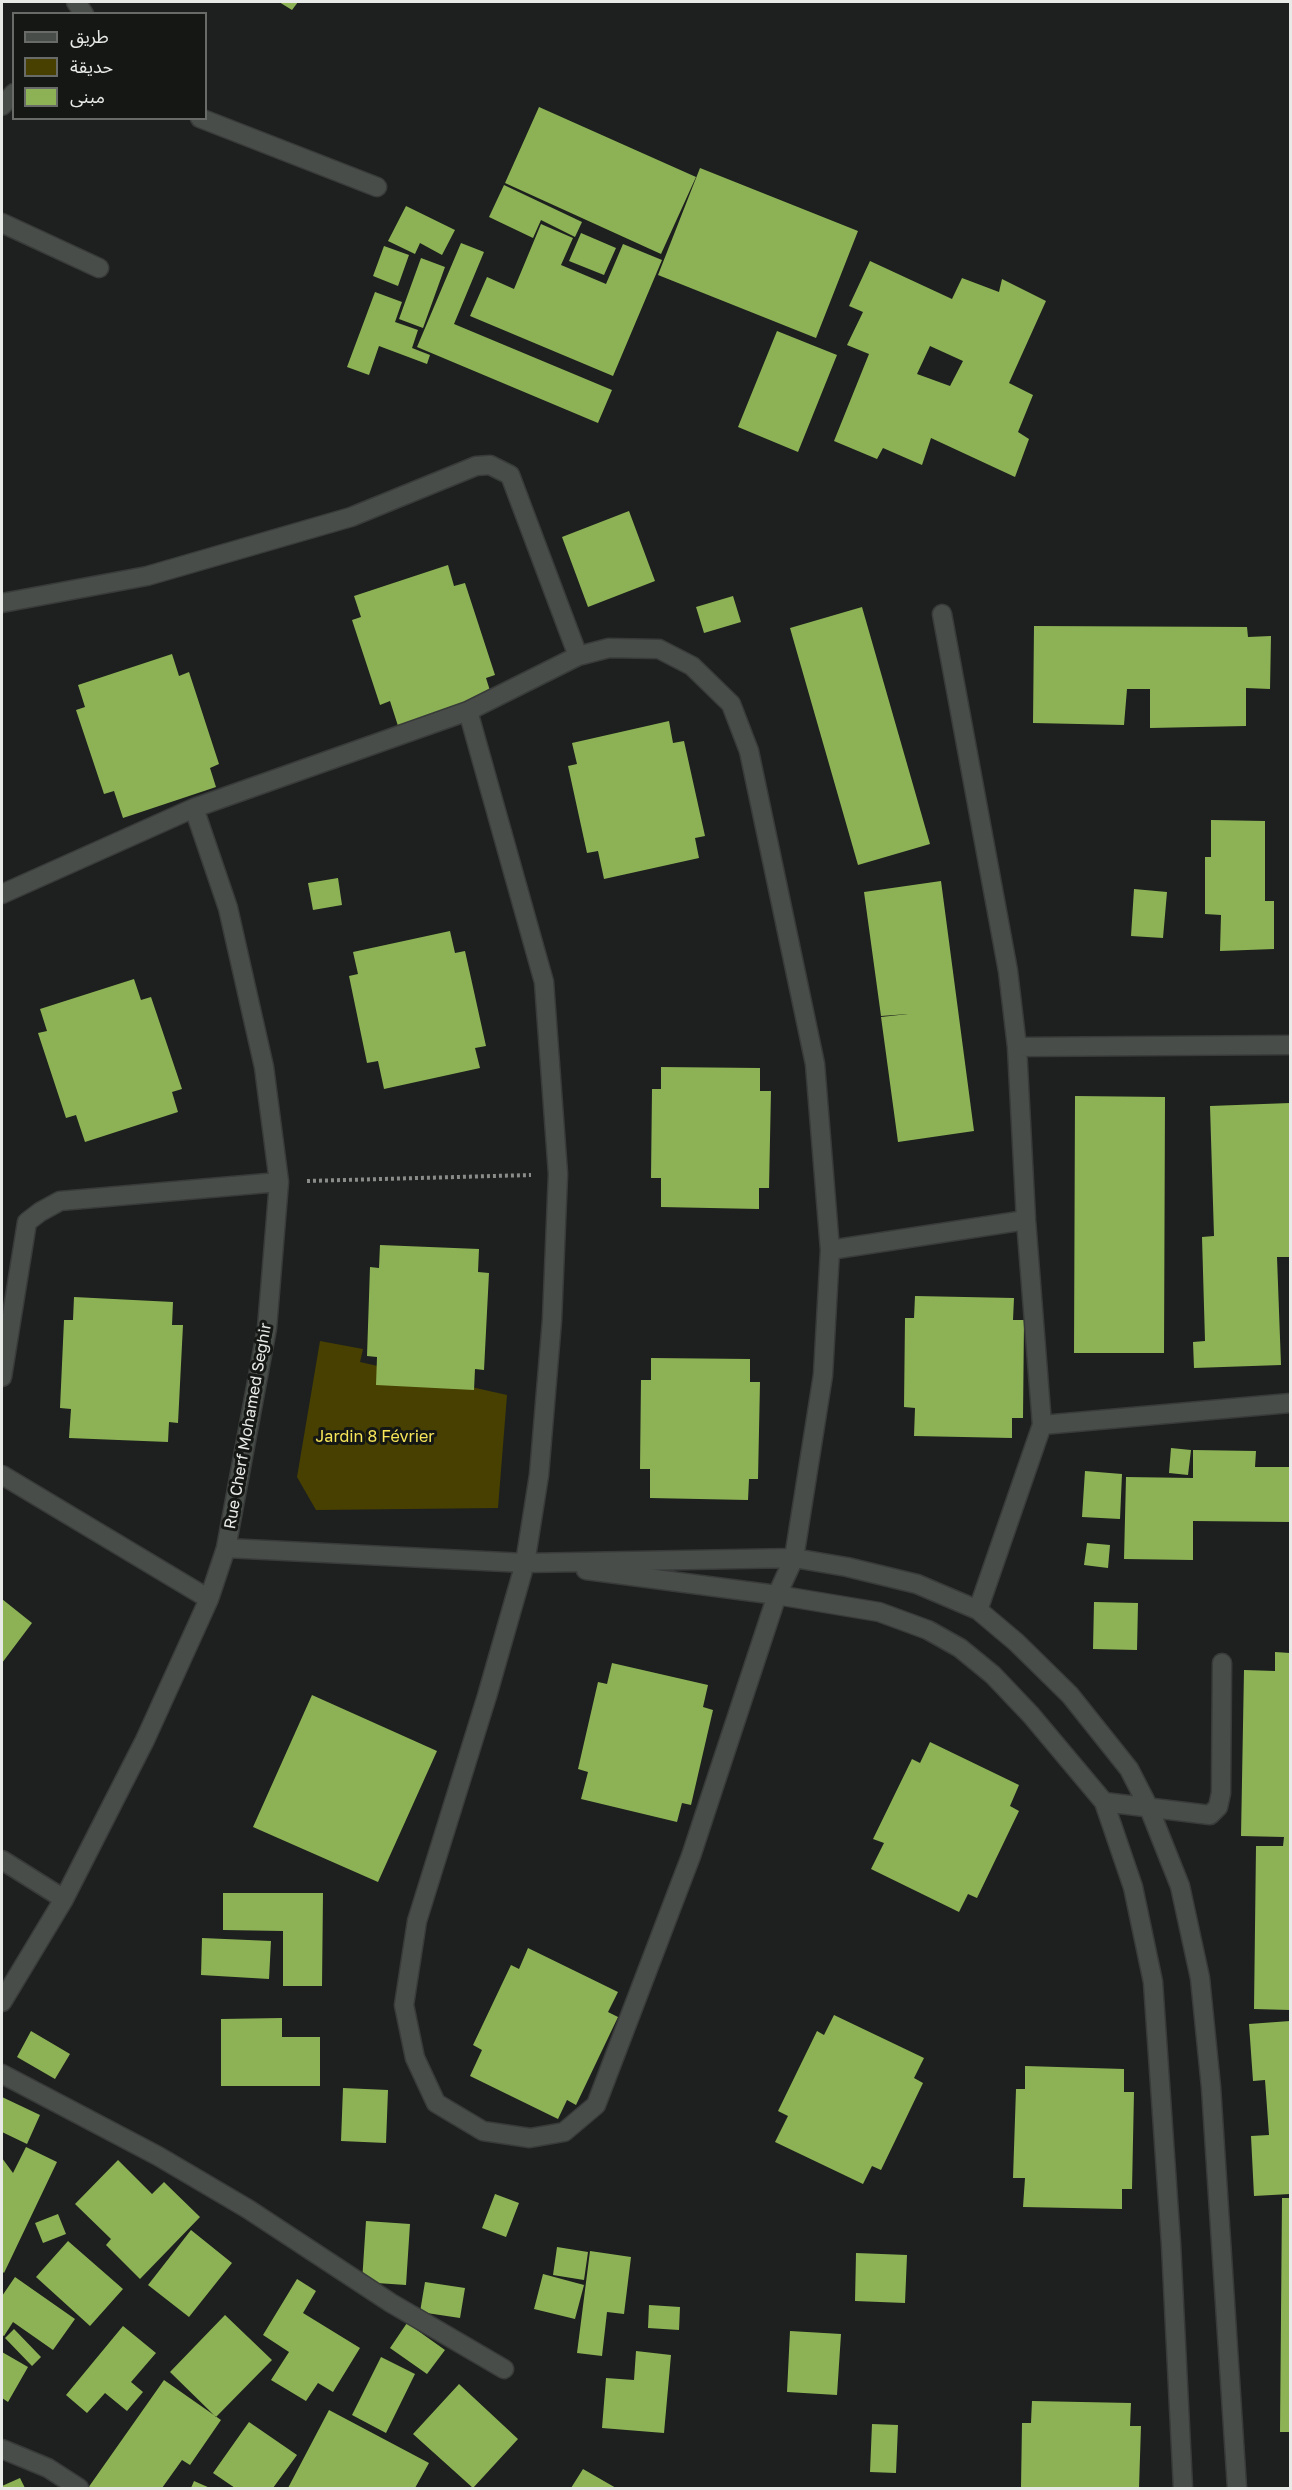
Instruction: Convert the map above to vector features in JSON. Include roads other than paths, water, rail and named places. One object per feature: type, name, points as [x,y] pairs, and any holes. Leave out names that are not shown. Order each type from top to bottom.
[{"type":"street","points":[[205,120],[377,187]]},
{"type":"street","points":[[2,223],[99,268]]},
{"type":"street","points":[[2,603],[147,576],[351,517],[476,466],[490,465],[510,475],[578,656]]},
{"type":"street","points":[[942,614],[1008,971],[1017,1047],[1026,1220],[1042,1425],[978,1610]]},
{"type":"street","points":[[2,894],[194,808],[468,711],[578,656],[609,648],[659,649],[692,666],[731,704],[749,751],[815,1064],[830,1250],[823,1374],[794,1558],[777,1595],[691,1856],[596,2105],[564,2132],[530,2138],[483,2131],[436,2103],[415,2058],[404,2005],[417,1921],[487,1696],[525,1563],[539,1475],[552,1320],[558,1174],[544,982],[468,711]]},
{"type":"street","name":"Rue Cherf Mohamed Seghir","points":[[2,2002],[64,1899],[145,1740],[209,1599],[226,1548],[267,1328],[279,1182],[264,1066],[231,920],[194,808]]},
{"type":"street","points":[[1017,1047],[1290,1045]]},
{"type":"street","points":[[2,1377],[27,1222],[40,1212],[60,1201],[279,1182]]},
{"type":"street","points":[[830,1250],[1026,1220]]},
{"type":"street","points":[[1042,1425],[1290,1403]]},
{"type":"street","points":[[2,1475],[209,1599]]},
{"type":"street","points":[[226,1548],[525,1563],[794,1558],[848,1567],[917,1584],[978,1610],[1016,1642],[1070,1695],[1129,1769],[1149,1808],[1180,1886],[1200,1978],[1211,2087],[1237,2488]]},
{"type":"street","points":[[525,1563],[777,1595],[879,1612],[928,1630],[960,1648],[993,1675],[1031,1715],[1104,1802],[1133,1887],[1153,1982],[1171,2244],[1182,2488]]},
{"type":"street","points":[[1104,1802],[1210,1815],[1218,1807],[1221,1792],[1222,1663]]},
{"type":"street","points":[[2,1860],[64,1899]]},
{"type":"street","points":[[2,2074],[168,2162],[248,2209],[391,2303],[504,2368]]},
{"type":"street","points":[[2,2448],[48,2468],[79,2488]]},
{"type":"park label","name":"Jardin 8 Février","points":[[375,1437]]}]
